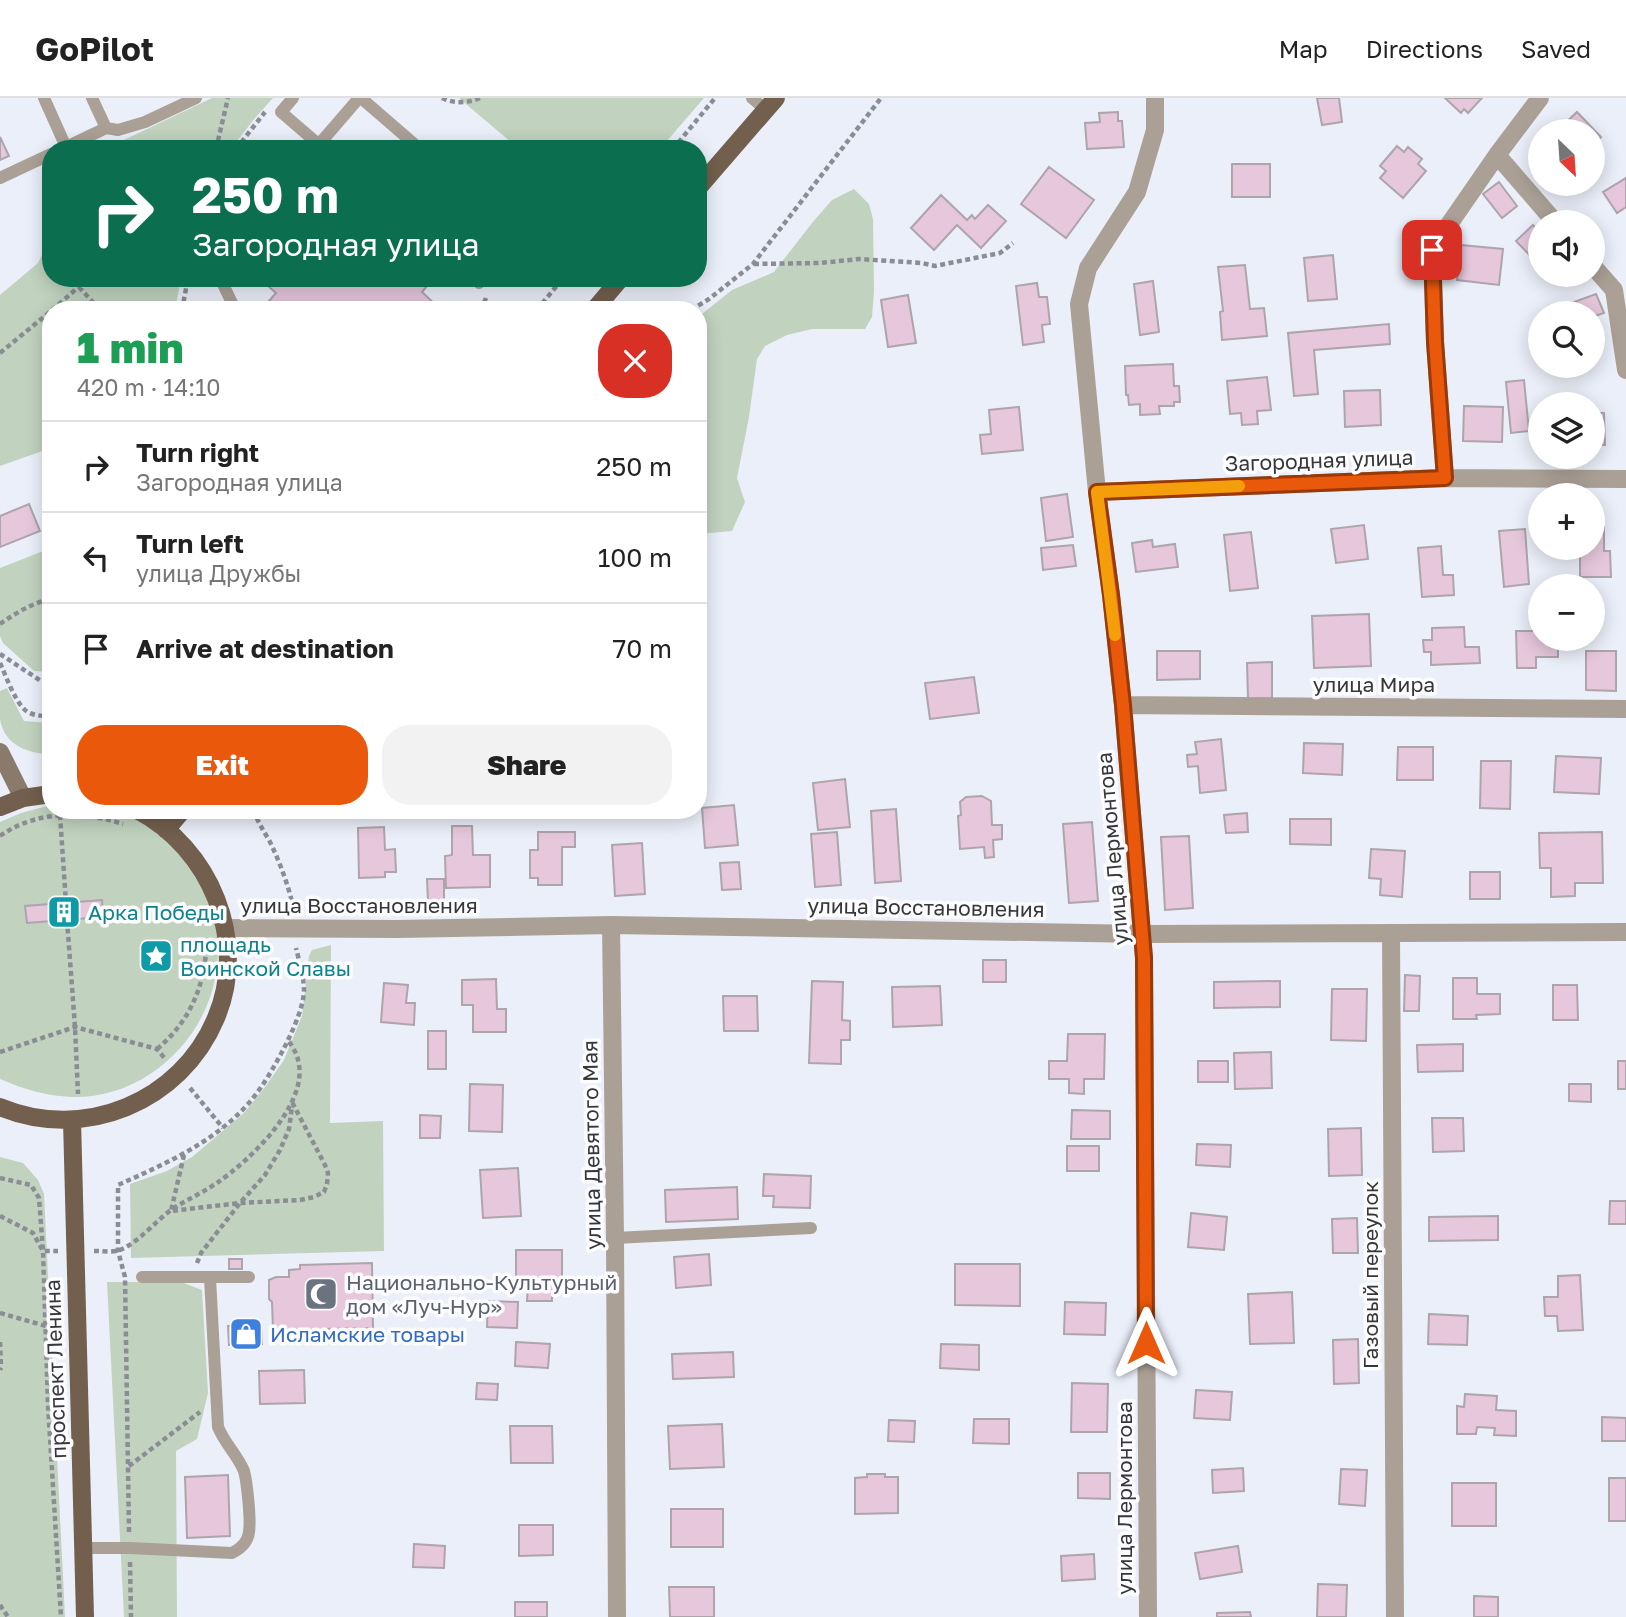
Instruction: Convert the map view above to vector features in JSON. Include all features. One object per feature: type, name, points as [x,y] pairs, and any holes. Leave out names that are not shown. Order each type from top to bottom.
[{"type":"main road","points":[[707,176],[765,102]]},
{"type":"main road","points":[[602,301],[613,287]]},
{"type":"main road","points":[[0,752],[23,799]]},
{"type":"main road","points":[[0,807],[42,796]]},
{"type":"main road","points":[[0,1107],[42,1119],[72,1120],[121,1110],[144,1099],[179,1074],[202,1044],[216,1017],[225,988],[228,958],[225,928],[207,877],[192,854],[151,819]]},
{"type":"main road","points":[[166,830],[175,819]]},
{"type":"main road","name":"проспект Ленина","points":[[72,1120],[85,1617]]},
{"type":"street","name":"улица Лермонтова","points":[[1148,1617],[1144,972],[1123,705],[1097,492],[1079,304],[1088,268],[1138,192],[1155,131],[1155,98]]},
{"type":"street","points":[[1445,478],[1435,342],[1432,250],[1540,98]]},
{"type":"street","points":[[1497,155],[1545,210]]},
{"type":"street","points":[[1605,277],[1620,291],[1626,370]]},
{"type":"street","name":"Загородная улица","points":[[1097,492],[1445,478],[1626,480]]},
{"type":"street","name":"улица Мира","points":[[1123,705],[1626,709]]},
{"type":"street","name":"улица Восстановления","points":[[225,928],[397,929],[611,925],[1142,934],[1626,932]]},
{"type":"street","name":"улица Девятого Мая","points":[[611,925],[617,1617]]},
{"type":"street","name":"Газовый переулок","points":[[1391,933],[1395,1617]]},
{"type":"lane","points":[[44,98],[61,140]]},
{"type":"lane","points":[[92,98],[106,128]]},
{"type":"lane","points":[[81,140],[106,128],[118,130],[145,122],[196,98]]},
{"type":"lane","points":[[293,98],[281,112],[311,140]]},
{"type":"lane","points":[[325,140],[360,98],[409,140]]},
{"type":"lane","points":[[0,178],[42,158]]},
{"type":"lane","points":[[615,1238],[811,1228]]},
{"type":"lane","points":[[142,1278],[249,1277]]},
{"type":"lane","points":[[83,1548],[232,1553],[241,1548],[249,1534],[247,1487],[243,1469],[223,1440],[218,1427],[210,1278]]},
{"type":"path","points":[[218,140],[228,98]]},
{"type":"path","points":[[442,98],[469,102],[480,98]]},
{"type":"path","points":[[680,140],[715,98]]},
{"type":"path","points":[[706,301],[753,264],[881,98]]},
{"type":"path","points":[[243,140],[270,106]]},
{"type":"path","points":[[753,264],[859,260],[935,265],[1000,253],[1013,243]]},
{"type":"path","points":[[62,301],[79,287],[92,301]]},
{"type":"path","points":[[545,301],[556,287]]},
{"type":"path","points":[[0,353],[42,318]]},
{"type":"path","points":[[0,624],[42,601]]},
{"type":"path","points":[[0,654],[42,681]]},
{"type":"path","points":[[0,663],[25,711],[42,716]]},
{"type":"path","points":[[0,836],[26,822],[42,818]]},
{"type":"path","points":[[60,819],[66,903]]},
{"type":"path","points":[[257,819],[283,871],[294,909]]},
{"type":"path","points":[[67,920],[78,1094]]},
{"type":"path","points":[[156,1049],[169,1039],[186,1017],[197,994],[204,970],[206,944]]},
{"type":"path","points":[[131,1617],[125,1278],[118,1251],[118,1185],[184,1155],[223,1128],[263,1085],[288,1041],[304,990],[296,947]]},
{"type":"path","points":[[0,1052],[75,1027],[156,1049],[223,1128]]},
{"type":"path","points":[[118,1251],[148,1231],[171,1210],[218,1182],[249,1156],[283,1118],[298,1087],[300,1072],[298,1059],[288,1041]]},
{"type":"path","points":[[171,1210],[300,1200],[324,1192],[328,1173],[292,1101]]},
{"type":"path","points":[[191,1278],[201,1253],[265,1175],[281,1150],[289,1129],[292,1101]]},
{"type":"path","points":[[171,1210],[184,1155]]},
{"type":"path","points":[[0,1178],[31,1185],[39,1198],[61,1617]]},
{"type":"path","points":[[0,1216],[33,1233],[43,1251]]},
{"type":"path","points":[[0,1313],[46,1326]]},
{"type":"path","points":[[0,1342],[0,1370]]},
{"type":"path","points":[[128,1466],[217,1399]]},
{"type":"path","points":[[0,1605],[8,1617]]},
{"type":"green space","points":[[212,98],[273,98],[238,140],[124,140]]},
{"type":"green space","points":[[704,98],[668,140],[508,140],[460,99]]},
{"type":"green space","points":[[854,189],[869,204],[873,219],[872,317],[865,329],[812,329],[787,335],[765,346],[757,359],[737,478],[745,502],[732,531],[707,533],[707,310],[732,290],[774,272],[832,200]]},
{"type":"green space","points":[[42,255],[42,287],[179,287],[177,301],[42,301],[42,451],[0,466],[0,295],[38,263]]},
{"type":"green space","points":[[42,552],[42,671],[34,671],[3,643],[0,636],[0,568]]},
{"type":"green space","points":[[7,688],[24,721],[42,722],[42,753],[26,750],[6,735],[0,719],[0,691]]},
{"type":"green space","points":[[42,807],[42,819],[138,819],[174,847],[203,884],[210,899],[218,951],[215,980],[206,1007],[193,1032],[175,1054],[153,1072],[128,1086],[101,1094],[72,1097],[26,1089],[0,1079],[0,822]]},
{"type":"green space","points":[[331,945],[330,1123],[383,1121],[384,1251],[131,1258],[130,1184],[167,1171],[192,1157],[244,1113],[284,1060],[302,1016],[312,950]]},
{"type":"green space","points":[[0,1157],[23,1163],[38,1180],[44,1194],[65,1617],[0,1617]]},
{"type":"green space","points":[[107,1282],[181,1282],[202,1290],[208,1393],[197,1439],[176,1451],[177,1617],[124,1617]]},
{"type":"building","points":[[1317,98],[1339,98],[1342,122],[1322,125]]},
{"type":"building","points":[[1445,98],[1482,98],[1468,113],[1464,109],[1461,113]]},
{"type":"building","points":[[1118,112],[1118,121],[1122,121],[1124,147],[1087,149],[1085,123],[1100,122],[1099,113]]},
{"type":"building","points":[[1577,112],[1584,119],[1570,119]]},
{"type":"building","points":[[0,137],[9,156],[0,160]]},
{"type":"building","points":[[1397,146],[1404,152],[1408,147],[1422,159],[1418,164],[1426,171],[1403,198],[1380,178],[1386,171],[1380,166]]},
{"type":"building","points":[[1232,164],[1270,164],[1270,197],[1232,197]]},
{"type":"building","points":[[1049,167],[1094,200],[1066,238],[1021,204]]},
{"type":"building","points":[[1626,178],[1626,207],[1617,213],[1605,191]]},
{"type":"building","points":[[1499,182],[1517,206],[1502,218],[1483,194]]},
{"type":"building","points":[[941,195],[967,220],[972,215],[975,219],[988,205],[1006,221],[981,248],[957,225],[934,250],[911,228]]},
{"type":"building","points":[[1528,230],[1528,254],[1516,241]]},
{"type":"building","points":[[1461,245],[1503,249],[1499,285],[1457,280]]},
{"type":"building","points":[[1333,255],[1337,299],[1308,301],[1304,258]]},
{"type":"building","points":[[1245,265],[1250,309],[1264,308],[1267,336],[1222,340],[1220,312],[1223,311],[1218,267]]},
{"type":"building","points":[[1153,281],[1159,332],[1140,335],[1134,284]]},
{"type":"building","points":[[1037,283],[1039,297],[1047,297],[1050,324],[1042,325],[1044,342],[1023,345],[1016,286]]},
{"type":"building","points":[[269,287],[426,287],[422,292],[432,301],[269,301],[276,293]]},
{"type":"building","points":[[1596,294],[1599,301],[1577,301]]},
{"type":"building","points":[[908,295],[916,343],[888,347],[881,300]]},
{"type":"building","points":[[1389,324],[1390,344],[1314,350],[1318,394],[1294,396],[1288,333]]},
{"type":"building","points":[[1173,364],[1174,386],[1179,386],[1180,402],[1174,402],[1174,406],[1159,406],[1160,414],[1140,415],[1140,404],[1129,405],[1125,366]]},
{"type":"building","points":[[1267,377],[1271,410],[1257,411],[1258,424],[1242,425],[1241,413],[1230,414],[1227,381]]},
{"type":"building","points":[[1524,380],[1528,431],[1511,433],[1506,382]]},
{"type":"building","points":[[1380,390],[1381,425],[1345,427],[1344,391]]},
{"type":"building","points":[[1464,406],[1503,407],[1502,442],[1463,441]]},
{"type":"building","points":[[1019,407],[1023,450],[982,454],[980,435],[991,434],[989,410]]},
{"type":"building","points":[[1067,494],[1073,537],[1046,541],[1041,498]]},
{"type":"building","points":[[29,504],[40,531],[0,547],[0,516]]},
{"type":"building","points":[[1364,525],[1368,559],[1336,563],[1331,529]]},
{"type":"building","points":[[1525,529],[1528,584],[1504,587],[1499,531]]},
{"type":"building","points":[[1251,532],[1258,588],[1230,591],[1224,535]]},
{"type":"building","points":[[1152,540],[1153,547],[1175,544],[1178,567],[1136,572],[1132,543]]},
{"type":"building","points":[[1073,545],[1076,566],[1043,570],[1041,548]]},
{"type":"building","points":[[1441,546],[1443,575],[1453,575],[1454,595],[1422,597],[1418,548]]},
{"type":"building","points":[[1605,551],[1610,551],[1611,577],[1605,577],[1605,574],[1580,574],[1580,560],[1605,560]]},
{"type":"building","points":[[1369,614],[1371,666],[1314,668],[1312,616]]},
{"type":"building","points":[[1464,627],[1465,647],[1479,647],[1480,663],[1431,665],[1431,652],[1424,652],[1423,640],[1432,640],[1432,628]]},
{"type":"building","points":[[1516,631],[1528,631],[1528,651],[1558,651],[1558,657],[1536,657],[1536,668],[1517,668]]},
{"type":"building","points":[[1157,651],[1200,651],[1200,679],[1157,680]]},
{"type":"building","points":[[1586,651],[1616,651],[1616,691],[1586,690]]},
{"type":"building","points":[[1272,662],[1272,698],[1248,699],[1247,663]]},
{"type":"building","points":[[974,677],[979,713],[930,719],[925,683]]},
{"type":"building","points":[[1221,739],[1226,790],[1200,793],[1198,766],[1188,767],[1187,755],[1197,754],[1195,742]]},
{"type":"building","points":[[1304,743],[1343,744],[1342,775],[1303,773]]},
{"type":"building","points":[[1398,747],[1433,747],[1433,780],[1397,780]]},
{"type":"building","points":[[1556,756],[1601,758],[1599,794],[1554,792]]},
{"type":"building","points":[[1481,761],[1511,761],[1510,809],[1480,808]]},
{"type":"building","points":[[845,779],[850,827],[818,830],[813,783]]},
{"type":"building","points":[[982,796],[991,801],[992,825],[1002,825],[1002,839],[993,840],[994,857],[985,858],[984,847],[960,849],[960,802],[966,797]]},
{"type":"building","points":[[734,805],[738,845],[705,848],[703,819],[707,819],[707,808]]},
{"type":"building","points":[[896,809],[901,881],[875,883],[871,811]]},
{"type":"building","points":[[1247,813],[1248,832],[1226,833],[1224,815]]},
{"type":"building","points":[[1290,819],[1331,819],[1331,845],[1290,844]]},
{"type":"building","points":[[1092,822],[1098,901],[1069,903],[1063,824]]},
{"type":"building","points":[[452,826],[472,826],[473,855],[490,855],[490,887],[446,888],[445,856],[452,855]]},
{"type":"building","points":[[384,827],[385,850],[395,849],[396,872],[385,872],[385,877],[359,878],[358,828]]},
{"type":"building","points":[[538,832],[575,832],[575,847],[562,847],[562,885],[538,885],[538,878],[530,878],[530,850],[538,850]]},
{"type":"building","points":[[837,832],[841,885],[815,887],[811,834]]},
{"type":"building","points":[[1602,832],[1603,883],[1575,883],[1575,896],[1551,897],[1551,868],[1540,868],[1539,833]]},
{"type":"building","points":[[1189,836],[1193,908],[1165,910],[1161,837]]},
{"type":"building","points":[[642,843],[645,894],[615,896],[612,845]]},
{"type":"building","points":[[1371,849],[1405,851],[1402,897],[1380,895],[1381,879],[1369,878]]},
{"type":"building","points":[[739,862],[741,889],[722,890],[720,863]]},
{"type":"building","points":[[1470,872],[1500,872],[1500,899],[1470,899]]},
{"type":"building","points":[[427,879],[444,879],[444,902],[428,902]]},
{"type":"building","name":"Арка Победы","points":[[102,900],[103,917],[27,923],[25,906]]},
{"type":"building","points":[[983,960],[1006,960],[1006,982],[983,982]]},
{"type":"building","points":[[1405,975],[1420,976],[1419,1011],[1404,1011]]},
{"type":"building","points":[[1453,978],[1477,978],[1477,994],[1500,994],[1500,1014],[1476,1015],[1477,1019],[1453,1019]]},
{"type":"building","points":[[496,979],[497,1009],[506,1009],[506,1032],[473,1032],[473,1005],[462,1005],[462,980]]},
{"type":"building","points":[[812,981],[843,982],[842,1020],[850,1021],[850,1040],[841,1040],[841,1064],[809,1063]]},
{"type":"building","points":[[1280,981],[1280,1007],[1214,1008],[1214,982]]},
{"type":"building","points":[[384,983],[408,985],[406,1003],[415,1003],[414,1025],[381,1022]]},
{"type":"building","points":[[1553,985],[1577,985],[1578,1020],[1553,1020]]},
{"type":"building","points":[[940,986],[942,1025],[893,1027],[892,987]]},
{"type":"building","points":[[1332,989],[1367,989],[1366,1041],[1331,1040]]},
{"type":"building","points":[[723,996],[757,996],[758,1031],[724,1031]]},
{"type":"building","points":[[428,1031],[446,1031],[446,1069],[428,1069]]},
{"type":"building","points":[[1068,1034],[1105,1034],[1104,1079],[1084,1079],[1084,1094],[1069,1093],[1069,1079],[1049,1079],[1049,1061],[1067,1061]]},
{"type":"building","points":[[1463,1044],[1463,1071],[1418,1072],[1417,1045]]},
{"type":"building","points":[[1271,1052],[1272,1088],[1235,1089],[1234,1053]]},
{"type":"building","points":[[1198,1061],[1228,1061],[1228,1082],[1198,1082]]},
{"type":"building","points":[[1618,1061],[1626,1061],[1626,1089],[1618,1089]]},
{"type":"building","points":[[470,1084],[503,1085],[502,1132],[469,1131]]},
{"type":"building","points":[[1569,1084],[1591,1084],[1591,1102],[1569,1101]]},
{"type":"building","points":[[1072,1110],[1110,1111],[1110,1139],[1071,1139]]},
{"type":"building","points":[[420,1115],[441,1116],[440,1138],[420,1138]]},
{"type":"building","points":[[1432,1118],[1463,1118],[1464,1151],[1433,1152]]},
{"type":"building","points":[[1361,1128],[1362,1175],[1329,1176],[1328,1129]]},
{"type":"building","points":[[1197,1144],[1231,1145],[1230,1167],[1196,1165]]},
{"type":"building","points":[[1067,1146],[1099,1146],[1099,1171],[1067,1171]]},
{"type":"building","points":[[518,1168],[521,1216],[483,1218],[480,1170]]},
{"type":"building","points":[[764,1174],[811,1176],[810,1208],[773,1207],[774,1196],[763,1196]]},
{"type":"building","points":[[737,1187],[738,1219],[666,1222],[665,1190]]},
{"type":"building","points":[[1610,1201],[1626,1201],[1626,1224],[1609,1224]]},
{"type":"building","points":[[1191,1213],[1227,1217],[1224,1250],[1188,1247]]},
{"type":"building","points":[[1498,1216],[1498,1240],[1429,1241],[1429,1217]]},
{"type":"building","points":[[1357,1218],[1358,1253],[1333,1253],[1332,1219]]},
{"type":"building","points":[[516,1250],[562,1250],[562,1290],[552,1290],[552,1301],[527,1301],[528,1284],[516,1284]]},
{"type":"building","points":[[709,1254],[711,1285],[676,1288],[674,1257]]},
{"type":"building","points":[[229,1259],[242,1259],[242,1269],[229,1269]]},
{"type":"building","name":"Национально-Культурный дом «Луч-Нур»","points":[[372,1263],[373,1328],[273,1330],[269,1280],[289,1277],[289,1270],[300,1269],[300,1265]]},
{"type":"building","points":[[955,1264],[1020,1264],[1020,1306],[955,1305]]},
{"type":"building","points":[[1580,1275],[1583,1330],[1558,1331],[1557,1316],[1545,1316],[1544,1297],[1558,1297],[1558,1276]]},
{"type":"building","points":[[1292,1292],[1294,1343],[1250,1344],[1248,1294]]},
{"type":"building","points":[[488,1301],[518,1302],[517,1328],[487,1327]]},
{"type":"building","points":[[1065,1302],[1106,1303],[1105,1335],[1064,1334]]},
{"type":"building","points":[[1429,1314],[1468,1316],[1467,1345],[1428,1344]]},
{"type":"building","points":[[261,1325],[262,1344],[229,1345],[228,1326]]},
{"type":"building","points":[[1358,1339],[1359,1383],[1334,1384],[1333,1340]]},
{"type":"building","points":[[516,1342],[550,1344],[548,1368],[515,1366]]},
{"type":"building","points":[[941,1344],[979,1345],[979,1370],[940,1368]]},
{"type":"building","points":[[733,1352],[734,1377],[673,1379],[672,1354]]},
{"type":"building","points":[[304,1370],[305,1403],[260,1404],[259,1371]]},
{"type":"building","points":[[477,1383],[498,1384],[497,1400],[476,1399]]},
{"type":"building","points":[[1072,1383],[1108,1384],[1107,1432],[1071,1432]]},
{"type":"building","points":[[1196,1390],[1232,1392],[1230,1420],[1194,1418]]},
{"type":"building","points":[[1465,1394],[1497,1396],[1496,1410],[1516,1411],[1516,1436],[1494,1435],[1495,1428],[1477,1427],[1476,1434],[1457,1434],[1457,1406],[1464,1407]]},
{"type":"building","points":[[1602,1417],[1626,1418],[1626,1441],[1602,1441]]},
{"type":"building","points":[[974,1419],[1009,1419],[1009,1444],[973,1443]]},
{"type":"building","points":[[889,1420],[915,1421],[914,1442],[888,1441]]},
{"type":"building","points":[[722,1424],[724,1467],[670,1469],[668,1426]]},
{"type":"building","points":[[510,1426],[552,1426],[553,1463],[511,1463]]},
{"type":"building","points":[[1243,1468],[1244,1491],[1213,1493],[1212,1470]]},
{"type":"building","points":[[1341,1469],[1367,1470],[1365,1506],[1339,1504]]},
{"type":"building","points":[[1078,1473],[1110,1473],[1110,1499],[1078,1498]]},
{"type":"building","points":[[867,1474],[898,1477],[898,1513],[855,1514],[855,1478],[867,1477]]},
{"type":"building","points":[[228,1475],[230,1536],[187,1538],[185,1477]]},
{"type":"building","points":[[1609,1478],[1626,1478],[1626,1521],[1609,1521]]},
{"type":"building","points":[[1452,1483],[1496,1483],[1496,1526],[1452,1526]]},
{"type":"building","points":[[671,1509],[723,1509],[723,1547],[671,1547]]},
{"type":"building","points":[[519,1525],[553,1525],[553,1555],[519,1556]]},
{"type":"building","points":[[414,1544],[445,1546],[444,1568],[413,1567]]},
{"type":"building","points":[[1238,1546],[1242,1572],[1200,1579],[1195,1553]]},
{"type":"building","points":[[1094,1554],[1095,1579],[1062,1581],[1061,1556]]},
{"type":"building","points":[[1318,1584],[1347,1585],[1346,1617],[1317,1617]]},
{"type":"building","points":[[669,1587],[714,1587],[714,1617],[670,1617]]},
{"type":"building","points":[[1474,1596],[1498,1597],[1498,1617],[1474,1617]]},
{"type":"building","points":[[515,1602],[547,1602],[547,1617],[515,1617]]},
{"type":"building","points":[[1250,1612],[1251,1617],[1217,1617],[1217,1613]]},
{"type":"slow traffic","points":[[1115,635],[1097,492],[1239,486]]},
{"type":"place","name":"Арка Победы","points":[[64,912]]},
{"type":"place","name":"площадь Воинской Славы","points":[[156,956]]},
{"type":"place","name":"Национально-Культурный дом «Луч-Нур»","points":[[321,1294]]},
{"type":"place","name":"Исламские товары","points":[[246,1334]]},
{"type":"route","points":[[1146,1343],[1144,958],[1123,705],[1097,492],[1445,478],[1435,342],[1432,250]]}]
